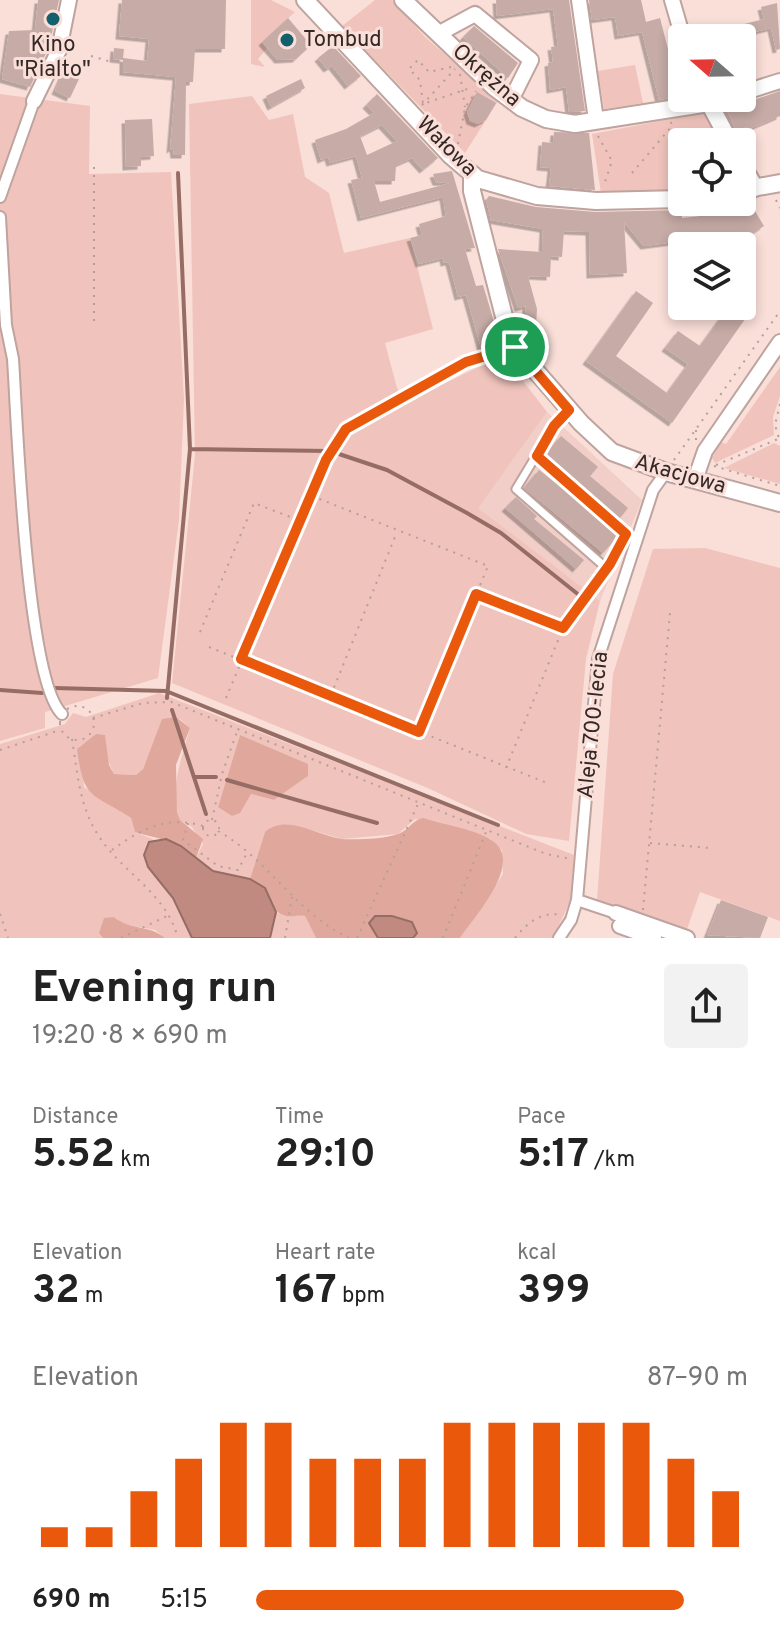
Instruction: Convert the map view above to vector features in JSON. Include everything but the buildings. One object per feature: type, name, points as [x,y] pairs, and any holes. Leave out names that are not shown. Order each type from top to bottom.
[{"type":"street","points":[[0,197],[34,101],[59,50],[69,0]]},
{"type":"street","name":"Wałowa","points":[[305,0],[472,176],[485,183],[537,196],[596,201],[668,199]]},
{"type":"street","name":"Okrężna","points":[[403,0],[511,100],[546,119],[575,124],[668,109]]},
{"type":"street","points":[[579,0],[596,120]]},
{"type":"street","points":[[672,0],[679,24]]},
{"type":"street","points":[[438,34],[474,7],[531,60],[511,100]]},
{"type":"street","points":[[756,89],[780,81]]},
{"type":"street","name":"Akacjowa","points":[[472,176],[472,191],[503,316],[515,347],[569,410],[612,452],[666,472],[780,503]]},
{"type":"street","points":[[0,217],[27,553],[41,664],[52,699],[62,714]]},
{"type":"street","points":[[695,480],[780,342]]},
{"type":"street","name":"Aleja 700-lecia","points":[[559,938],[571,920],[577,900],[598,659],[653,490],[666,472]]},
{"type":"street","points":[[577,900],[618,923],[654,938]]},
{"type":"street","points":[[618,923],[641,921],[687,938]]},
{"type":"lane","points":[[440,375],[466,362],[515,347]]},
{"type":"lane","points":[[537,456],[622,528],[626,534],[610,564],[604,566],[516,489],[554,426],[569,410]]},
{"type":"path","points":[[91,56],[108,61]]},
{"type":"path","points":[[421,106],[420,80],[409,69],[418,60],[429,72]]},
{"type":"path","points":[[420,80],[429,72],[458,66]]},
{"type":"path","points":[[458,66],[465,108],[458,146]]},
{"type":"path","points":[[421,106],[458,66]]},
{"type":"path","points":[[421,106],[480,85],[465,108]]},
{"type":"path","points":[[632,173],[672,126],[670,117]]},
{"type":"path","points":[[600,144],[612,161],[605,182]]},
{"type":"path","points":[[94,163],[94,321]]},
{"type":"path","points":[[768,190],[780,208]]},
{"type":"path","points":[[780,311],[679,453],[780,486]]},
{"type":"path","points":[[226,698],[326,460],[346,429],[440,375]]},
{"type":"path","points":[[708,462],[779,440],[775,425],[780,404]]},
{"type":"path","points":[[311,495],[488,566],[419,732]]},
{"type":"path","points":[[200,632],[254,503],[299,521]]},
{"type":"path","points":[[331,695],[397,531]]},
{"type":"path","points":[[506,768],[563,628],[610,564]]},
{"type":"path","points":[[476,594],[563,628]]},
{"type":"path","points":[[641,921],[670,613]]},
{"type":"path","points":[[209,647],[547,783]]},
{"type":"path","points":[[93,718],[162,700],[546,854],[580,860]]},
{"type":"path","points":[[61,729],[62,714],[79,706],[88,710],[93,718],[89,735],[72,739]]},
{"type":"path","points":[[61,729],[72,739],[83,804],[96,832],[152,891],[178,938]]},
{"type":"path","points":[[0,750],[61,729]]},
{"type":"path","points":[[111,851],[144,829],[161,823],[203,826],[212,820],[222,774],[238,729]]},
{"type":"path","points":[[357,938],[419,802]]},
{"type":"path","points":[[212,820],[218,824],[218,831]]},
{"type":"path","points":[[188,823],[183,840],[218,866],[238,870],[247,853]]},
{"type":"path","points":[[203,826],[209,836],[218,831]]},
{"type":"path","points":[[443,938],[487,830]]},
{"type":"path","points":[[218,831],[247,853],[327,928],[349,938]]},
{"type":"path","points":[[649,843],[710,848]]},
{"type":"path","points":[[285,938],[292,897]]},
{"type":"path","points":[[0,914],[8,938]]},
{"type":"path","points":[[515,938],[534,919],[544,915],[559,915],[571,920]]},
{"type":"path","points":[[121,938],[168,916]]},
{"type":"shaded area","points":[[251,0],[271,0],[295,12],[262,42],[267,48],[258,59],[265,67],[251,64]]},
{"type":"shaded area","points":[[375,0],[392,0],[425,37],[498,101],[465,153],[342,26]]},
{"type":"shaded area","points":[[635,65],[643,103],[604,109],[598,71]]},
{"type":"shaded area","points":[[0,94],[90,106],[89,174],[171,172],[184,399],[179,520],[158,678],[45,712],[45,728],[0,741]]},
{"type":"shaded area","points":[[252,96],[269,120],[293,114],[305,177],[329,193],[344,253],[410,238],[433,329],[385,343],[397,388],[406,402],[503,355],[547,412],[478,508],[600,601],[586,659],[569,841],[526,834],[430,789],[172,683],[195,455],[189,104]]},
{"type":"shaded area","points":[[707,112],[717,128],[668,128],[668,191],[601,193],[592,134]]},
{"type":"shaded area","points":[[780,367],[780,396],[773,417],[774,435],[715,463],[712,458],[720,442],[726,444]]},
{"type":"shaded area","points":[[547,412],[642,500],[600,601],[477,508]]},
{"type":"shaded area","points":[[774,443],[780,446],[780,484],[724,468]]},
{"type":"shaded area","points":[[705,548],[780,568],[780,921],[700,892],[687,929],[597,901],[613,674],[653,549]]},
{"type":"shaded area","points":[[159,693],[574,855],[571,899],[553,938],[460,938],[503,874],[502,850],[487,839],[415,819],[398,834],[342,839],[308,829],[265,832],[250,879],[213,871],[196,858],[203,844],[192,827],[179,820],[176,795],[178,773],[190,728],[180,719],[162,720],[143,769],[136,775],[114,774],[96,734],[88,744],[81,745],[84,787],[131,818],[135,832],[155,840],[149,842],[148,867],[173,898],[192,938],[165,938],[155,930],[123,924],[114,917],[100,933],[103,938],[0,938],[0,744],[65,724],[73,713],[86,717]],"holes":[[[240,735],[308,776],[274,800],[251,794],[218,807]]]},
{"type":"shaded area","points":[[176,717],[190,728],[176,765],[177,812],[180,820],[203,839],[196,858],[174,844],[135,832],[131,818],[92,794],[83,778],[77,749],[96,734],[105,735],[109,765],[114,774],[136,775],[143,769],[162,719]]},
{"type":"shaded area","points":[[240,735],[308,764],[308,776],[274,800],[251,794],[240,813],[232,816],[218,807]]},
{"type":"shaded area","points":[[423,818],[479,834],[494,842],[501,852],[503,863],[500,877],[460,938],[316,938],[305,916],[280,914],[250,879],[265,832],[273,827],[292,825],[342,839],[370,839],[398,834]]},
{"type":"shaded area","points":[[166,839],[181,846],[213,871],[250,879],[265,888],[276,912],[270,938],[192,938],[173,898],[148,867],[144,855],[149,842]]},
{"type":"shaded area","points":[[276,912],[284,916],[305,916],[316,938],[270,938]]},
{"type":"shaded area","points":[[375,916],[392,916],[412,922],[417,933],[413,938],[378,938],[369,923]]},
{"type":"shaded area","points":[[114,917],[165,938],[103,938],[99,933],[104,918]]},
{"type":"waterway","points":[[178,173],[190,449]]},
{"type":"waterway","points":[[167,698],[190,449],[329,451]]},
{"type":"waterway","points":[[336,453],[387,470],[501,533],[584,599]]},
{"type":"waterway","points":[[55,688],[166,691],[498,825]]},
{"type":"waterway","points":[[0,690],[42,693]]},
{"type":"waterway","points":[[172,710],[206,814]]},
{"type":"waterway","points":[[194,777],[216,777]]},
{"type":"waterway","points":[[227,780],[377,823]]},
{"type":"place","name":"Kino \"Rialto\"","points":[[53,19]]},
{"type":"place","name":"Tombud","points":[[287,40]]},
{"type":"route","points":[[515,347],[569,410],[554,426],[537,456],[626,534],[584,603],[563,628],[476,594],[419,732],[241,659],[326,460],[346,429],[466,362],[515,347]]}]
